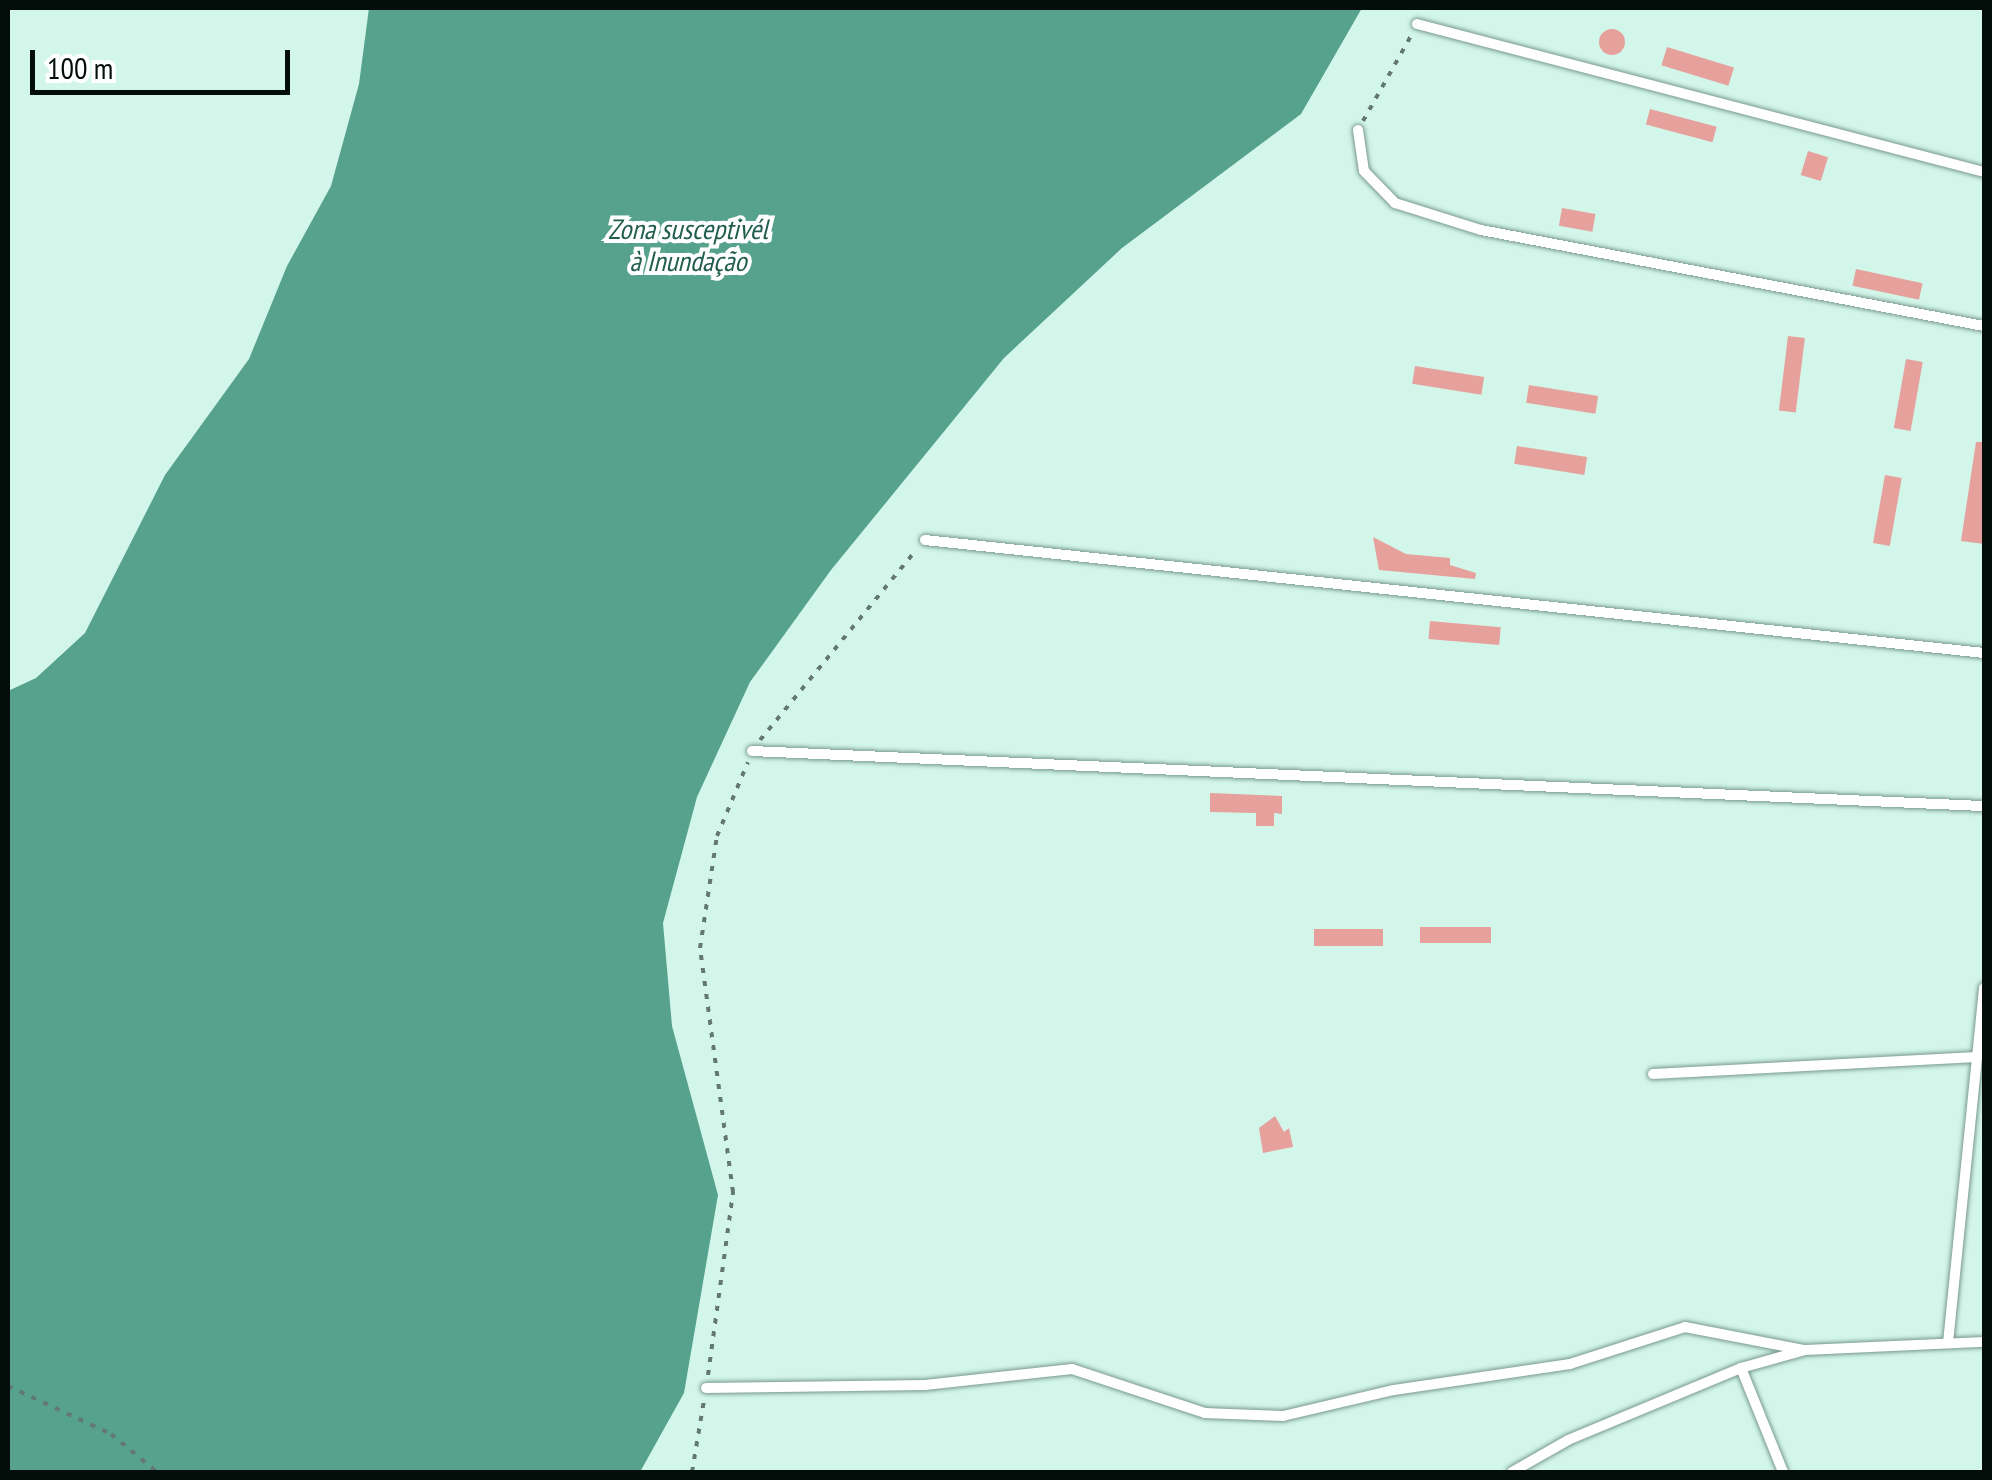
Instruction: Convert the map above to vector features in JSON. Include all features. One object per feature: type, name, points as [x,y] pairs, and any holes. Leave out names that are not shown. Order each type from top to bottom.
[{"type":"lane","points":[[1417,24],[1984,172]]},
{"type":"lane","points":[[1358,130],[1364,171],[1395,203],[1481,230],[1984,326]]},
{"type":"lane","points":[[925,540],[1984,653]]},
{"type":"lane","points":[[752,751],[1984,806]]},
{"type":"lane","points":[[1948,1344],[1984,988]]},
{"type":"lane","points":[[1652,1074],[1977,1057]]},
{"type":"lane","points":[[706,1388],[925,1385],[1072,1368],[1205,1413],[1283,1416],[1394,1390],[1570,1364],[1685,1327],[1805,1350],[1984,1342]]},
{"type":"lane","points":[[1512,1472],[1568,1440],[1741,1368],[1805,1350]]},
{"type":"lane","points":[[1741,1368],[1783,1472]]},
{"type":"path","points":[[1358,130],[1417,24]]},
{"type":"path","points":[[692,1472],[733,1192],[700,948],[717,836],[752,751],[779,710],[925,540]]},
{"type":"path","points":[[8,1386],[111,1434],[157,1472]]},
{"type":"water","name":"Zona susceptivél à Inundação","points":[[369,8],[1362,8],[1301,114],[1122,248],[1004,358],[831,570],[750,682],[697,797],[663,923],[672,1026],[718,1195],[684,1393],[640,1472],[8,1472],[8,691],[36,678],[85,633],[165,475],[249,359],[287,266],[331,186],[359,84]]},
{"type":"building","points":[[1612,29],[1621,33],[1625,42],[1621,51],[1612,55],[1603,51],[1599,42],[1603,33]]},
{"type":"building","points":[[1667,47],[1734,67],[1728,86],[1661,65]]},
{"type":"building","points":[[1650,109],[1717,127],[1713,142],[1646,124]]},
{"type":"building","points":[[1808,151],[1828,157],[1821,181],[1801,175]]},
{"type":"building","points":[[1562,208],[1595,214],[1592,232],[1559,226]]},
{"type":"building","points":[[1856,269],[1923,283],[1919,300],[1852,286]]},
{"type":"building","points":[[1788,336],[1805,338],[1796,413],[1779,410]]},
{"type":"building","points":[[1906,359],[1923,362],[1911,431],[1894,428]]},
{"type":"building","points":[[1415,366],[1484,377],[1481,395],[1412,384]]},
{"type":"building","points":[[1529,385],[1598,396],[1595,414],[1526,403]]},
{"type":"building","points":[[1976,442],[1984,442],[1984,544],[1961,541]]},
{"type":"building","points":[[1517,446],[1587,457],[1584,475],[1514,464]]},
{"type":"building","points":[[1885,475],[1902,478],[1890,546],[1873,543]]},
{"type":"building","points":[[1373,537],[1406,554],[1450,558],[1450,565],[1476,573],[1475,579],[1379,570]]},
{"type":"building","points":[[1430,621],[1501,627],[1499,645],[1428,639]]},
{"type":"building","points":[[1210,793],[1282,796],[1282,814],[1274,813],[1274,826],[1256,826],[1256,813],[1210,812]]},
{"type":"building","points":[[1420,927],[1491,927],[1491,943],[1420,943]]},
{"type":"building","points":[[1314,929],[1383,929],[1383,946],[1314,946]]},
{"type":"building","points":[[1275,1116],[1284,1132],[1289,1128],[1293,1147],[1263,1153],[1259,1128]]}]
